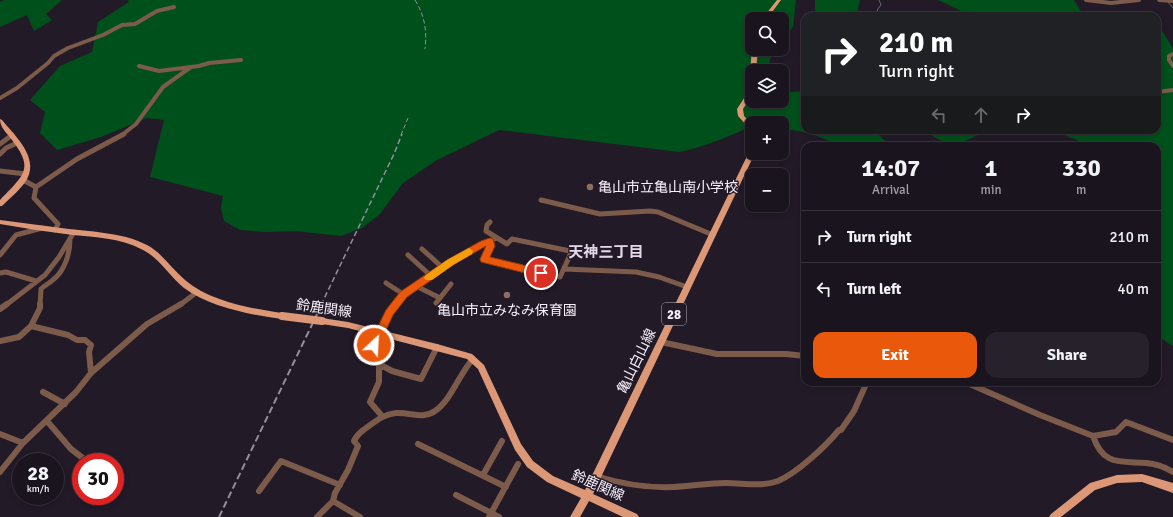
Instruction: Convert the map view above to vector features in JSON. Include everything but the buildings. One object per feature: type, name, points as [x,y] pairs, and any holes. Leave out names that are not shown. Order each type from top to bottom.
[{"type":"main road","points":[[769,12],[778,0]]},
{"type":"main road","points":[[745,101],[740,109],[741,116],[745,120]]},
{"type":"main road","points":[[0,120],[12,135],[27,159],[24,177],[0,204]]},
{"type":"main road","name":"亀山白山線","points":[[575,517],[587,496],[748,160]]},
{"type":"main road","name":"鈴鹿関線","points":[[0,222],[55,230],[72,235],[114,238],[144,248],[157,256],[181,281],[197,292],[249,311],[348,325],[469,356],[481,367],[518,447],[536,470],[587,496],[634,517]]},
{"type":"main road","points":[[1054,517],[1093,486],[1116,479],[1142,478],[1173,488]]},
{"type":"street","points":[[1086,0],[1111,3],[1139,0]]},
{"type":"street","points":[[1160,0],[1172,1]]},
{"type":"street","points":[[0,98],[17,88],[54,56],[68,48],[103,35],[122,25],[136,24],[157,11],[174,7]]},
{"type":"street","points":[[1173,54],[1169,56],[1169,60],[1173,66]]},
{"type":"street","points":[[139,66],[159,71],[209,63],[222,63],[241,60]]},
{"type":"street","points":[[55,230],[58,224],[34,198],[36,188],[76,159],[127,133],[136,124],[163,87],[191,67]]},
{"type":"street","points":[[1161,92],[1173,90]]},
{"type":"street","points":[[0,144],[12,135]]},
{"type":"street","points":[[0,154],[6,148],[17,143]]},
{"type":"street","points":[[0,171],[24,177],[36,188]]},
{"type":"street","points":[[541,200],[600,214],[650,211],[658,212],[713,235]]},
{"type":"street","points":[[490,222],[487,225],[486,231],[507,244],[512,239],[570,251],[570,255],[560,277],[484,259],[490,247],[490,241]]},
{"type":"street","points":[[0,255],[16,235],[42,228]]},
{"type":"street","points":[[0,309],[51,268],[72,235]]},
{"type":"street","points":[[0,341],[19,337],[31,326],[40,308],[41,288],[55,278],[63,267],[70,249],[72,235]]},
{"type":"street","points":[[437,347],[421,379],[392,371],[368,358],[390,312],[403,294],[464,254],[497,238]]},
{"type":"street","points":[[422,249],[443,268]]},
{"type":"street","points":[[408,255],[431,276]]},
{"type":"street","points":[[564,268],[636,272],[659,277],[687,288]]},
{"type":"street","points":[[0,273],[6,272],[36,281]]},
{"type":"street","points":[[386,283],[403,294]]},
{"type":"street","points":[[416,286],[438,301],[451,284]]},
{"type":"street","points":[[0,472],[23,443],[65,404],[80,388],[91,373],[147,324],[171,311],[197,292]]},
{"type":"street","points":[[31,326],[68,335],[90,343],[91,373]]},
{"type":"street","points":[[661,342],[726,354],[786,354],[801,356]]},
{"type":"street","points":[[317,517],[333,501],[345,478],[358,446],[354,441],[355,437],[371,423],[382,416],[397,413],[424,417],[430,415],[450,394],[466,366],[474,359]]},
{"type":"street","points":[[379,363],[379,382],[370,402],[382,416]]},
{"type":"street","points":[[596,476],[619,482],[659,487],[717,483],[764,483],[776,481],[783,478],[811,457],[833,438],[839,430],[841,430],[854,411],[865,386]]},
{"type":"street","points":[[974,386],[1040,416],[1093,436],[1116,432],[1126,422],[1173,440]]},
{"type":"street","points":[[43,392],[65,404]]},
{"type":"street","points":[[47,422],[76,453]]},
{"type":"street","points":[[0,434],[23,443]]},
{"type":"street","points":[[1093,436],[1101,453],[1110,460],[1162,466],[1173,472]]},
{"type":"street","points":[[482,475],[502,440]]},
{"type":"street","points":[[418,444],[506,487]]},
{"type":"street","points":[[259,491],[281,461],[340,485]]},
{"type":"street","points":[[490,515],[518,464]]},
{"type":"street","points":[[456,495],[490,515],[499,517]]},
{"type":"street","points":[[333,501],[360,517]]},
{"type":"green space","points":[[4,0],[62,0],[46,14],[52,20],[34,31],[27,15],[0,27],[0,2]]},
{"type":"green space","points":[[128,0],[796,0],[793,27],[789,32],[789,12],[745,12],[745,56],[772,56],[769,64],[745,64],[745,108],[789,108],[789,91],[801,91],[801,132],[789,129],[789,116],[745,116],[745,129],[725,138],[679,152],[499,130],[437,160],[403,183],[380,214],[362,228],[341,236],[295,231],[265,232],[240,230],[224,221],[221,208],[223,196],[150,177],[164,120],[147,118],[101,137],[57,150],[40,133],[45,112],[30,100],[60,66],[92,52],[98,22],[129,2]]},
{"type":"green space","points":[[815,0],[860,0],[857,12],[815,12]]},
{"type":"green space","points":[[938,0],[1074,0],[1082,12],[964,12]]},
{"type":"green space","points":[[1161,29],[1173,49],[1173,346],[1161,338],[1161,142],[1079,142],[1061,134],[1161,134]]},
{"type":"green space","points":[[812,134],[878,134],[886,142],[832,142]]},
{"type":"green space","points":[[930,134],[979,134],[962,142],[944,142]]},
{"type":"waterway","points":[[879,0],[881,5],[877,10],[879,12]]},
{"type":"waterway","points":[[1168,2],[1173,8]]},
{"type":"railway","points":[[415,0],[421,12],[424,24],[426,36],[425,49]]},
{"type":"railway","points":[[401,135],[408,118]]},
{"type":"railway","points":[[321,305],[394,154],[402,134]]},
{"type":"railway","points":[[219,517],[322,304]]},
{"type":"slow traffic","points":[[429,278],[450,262],[469,251]]},
{"type":"place","name":"亀山市立亀山南小学校","points":[[590,187]]},
{"type":"place","name":"亀山市立みなみ保育園","points":[[507,295]]},
{"type":"district","name":"天神三丁目","points":[[606,252]]},
{"type":"route","points":[[374,345],[390,312],[403,294],[450,262],[484,243],[490,241],[491,246],[484,259],[541,273]]}]
